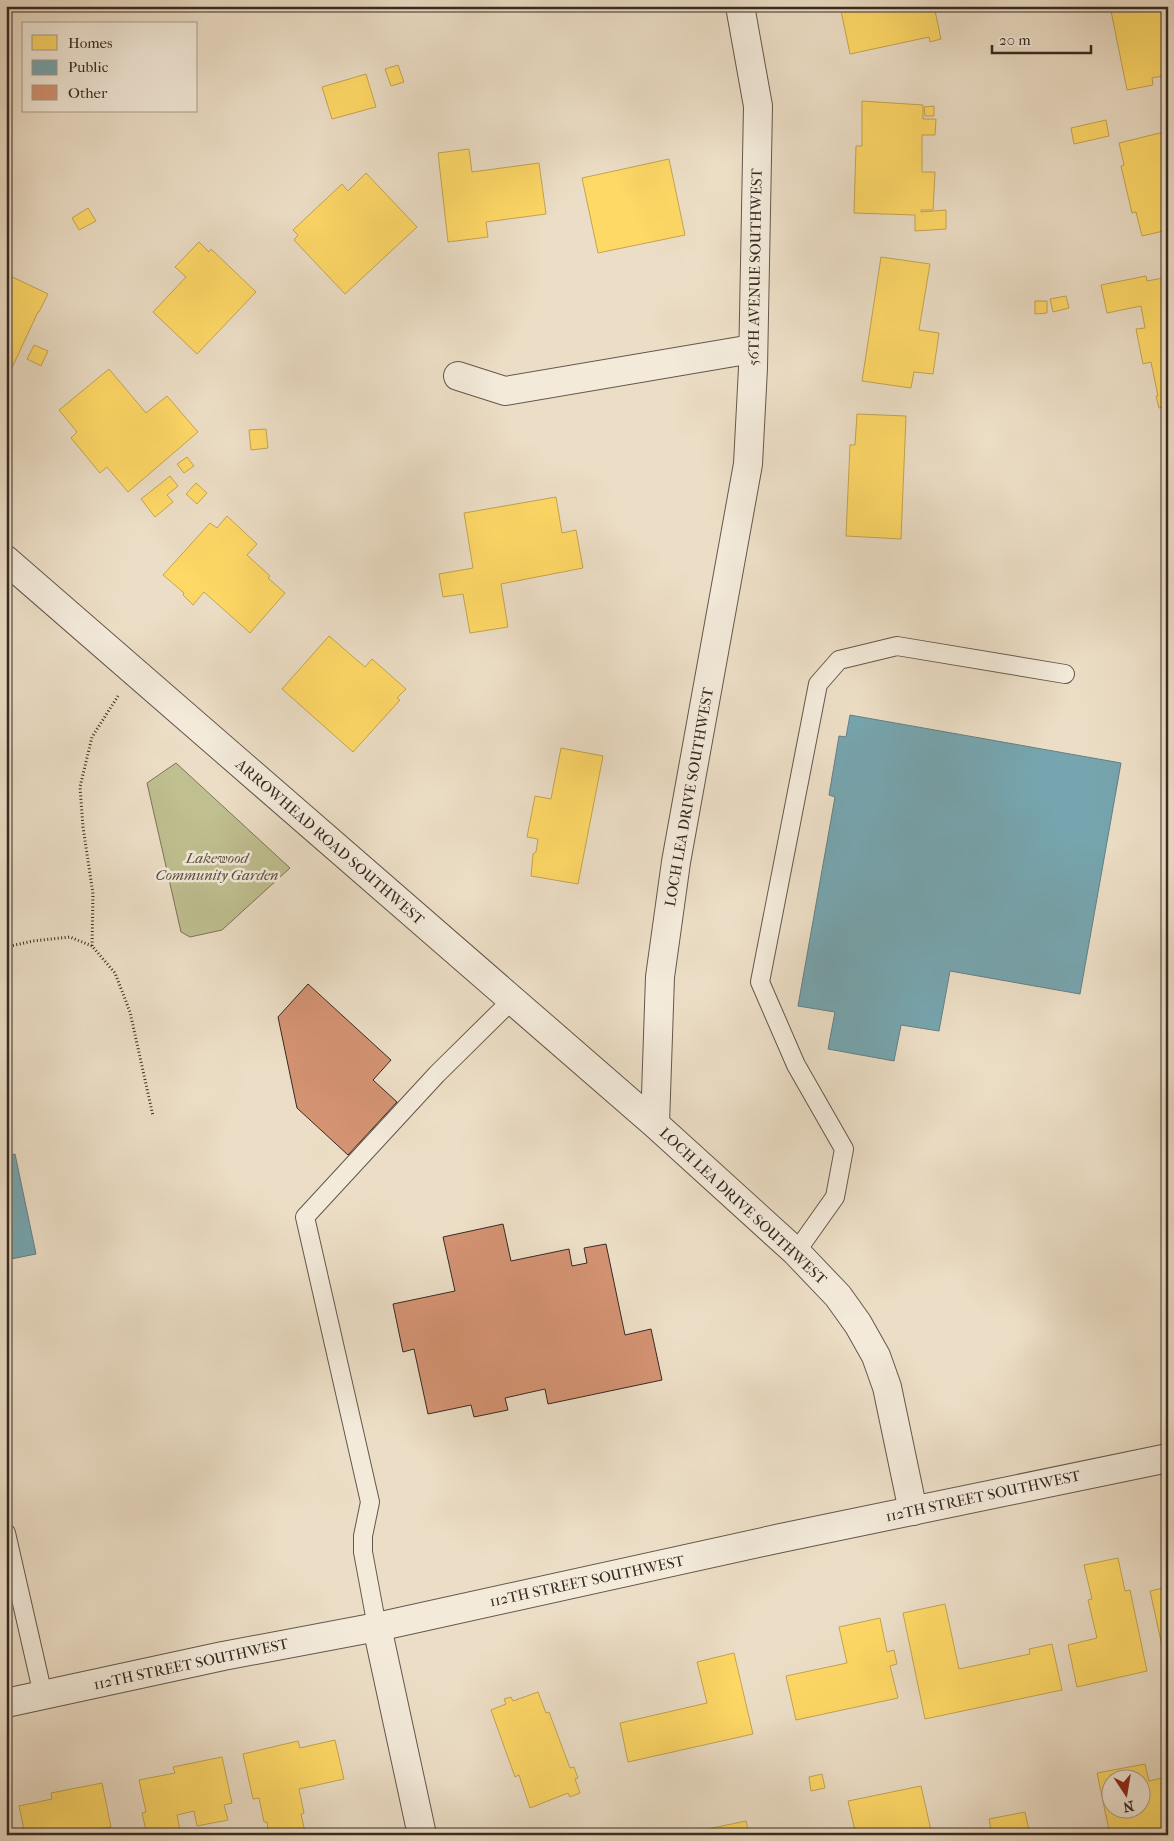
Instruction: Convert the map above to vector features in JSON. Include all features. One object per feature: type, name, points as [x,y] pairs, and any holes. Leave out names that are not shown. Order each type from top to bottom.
[{"type":"street","name":"56TH AVENUE SOUTHWEST","points":[[736,529],[748,464],[753,368],[758,106],[740,6]]},
{"type":"street","points":[[458,376],[505,391],[752,349]]},
{"type":"street","name":"LOCH LEA DRIVE SOUTHWEST","points":[[736,529],[676,862],[662,968],[655,1124],[796,1252],[838,1296],[858,1324],[876,1356],[887,1387],[913,1511]]},
{"type":"street","name":"ARROWHEAD ROAD SOUTHWEST","points":[[6,560],[655,1124]]},
{"type":"street","name":"112TH STREET SOUTHWEST","points":[[6,1703],[223,1656],[377,1627],[781,1538],[1168,1458]]},
{"type":"street","points":[[377,1627],[422,1835]]},
{"type":"lane","points":[[796,1252],[835,1197],[844,1149],[796,1065],[760,982],[818,684],[839,660],[897,646],[1065,674]]},
{"type":"lane","points":[[377,1627],[363,1552],[363,1536],[370,1502],[305,1216],[437,1074],[512,1000]]},
{"type":"lane","points":[[6,1533],[43,1695]]},
{"type":"path","points":[[92,946],[93,894],[83,828],[80,787],[92,737],[134,671]]},
{"type":"path","points":[[6,947],[33,941],[70,937],[92,946],[115,973],[130,1012],[153,1116]]},
{"type":"green space","name":"Lakewood Community Garden","points":[[176,763],[290,868],[222,930],[190,937],[181,932],[147,783]]},
{"type":"building: Homes","points":[[840,6],[934,6],[941,39],[930,42],[929,37],[850,54]]},
{"type":"building: Homes","points":[[1110,6],[1162,6],[1163,10],[1168,9],[1168,75],[1152,78],[1153,85],[1127,90]]},
{"type":"building: Homes","points":[[398,65],[404,82],[391,86],[385,69]]},
{"type":"building: Homes","points":[[366,74],[376,107],[332,119],[322,87]]},
{"type":"building: Homes","points":[[862,101],[923,105],[923,119],[936,119],[935,135],[922,135],[922,172],[935,172],[933,210],[921,210],[921,212],[946,210],[946,229],[915,231],[915,215],[854,213],[856,146],[862,146]]},
{"type":"building: Homes","points":[[934,106],[934,116],[925,116],[924,107]]},
{"type":"building: Homes","points":[[1106,120],[1109,136],[1074,144],[1071,128]]},
{"type":"building: Homes","points":[[1168,131],[1168,230],[1142,236],[1136,212],[1132,213],[1121,166],[1124,165],[1119,143]]},
{"type":"building: Homes","points":[[469,149],[472,172],[539,163],[546,214],[486,222],[488,237],[448,242],[438,153]]},
{"type":"building: Homes","points":[[669,159],[685,235],[598,253],[582,178]]},
{"type":"building: Homes","points":[[366,173],[417,227],[345,294],[294,240],[298,235],[293,230],[342,184],[348,191]]},
{"type":"building: Homes","points":[[88,208],[96,221],[79,230],[72,218]]},
{"type":"building: Homes","points":[[199,242],[209,252],[211,249],[256,292],[197,354],[153,312],[186,277],[175,267]]},
{"type":"building: Homes","points":[[881,257],[930,264],[919,330],[939,333],[933,374],[914,372],[911,388],[862,381]]},
{"type":"building: Homes","points":[[6,274],[48,294],[10,372],[6,370]]},
{"type":"building: Homes","points":[[1146,276],[1147,281],[1168,277],[1168,406],[1159,408],[1151,362],[1143,364],[1136,329],[1145,328],[1141,306],[1107,313],[1101,285]]},
{"type":"building: Homes","points":[[1066,296],[1069,308],[1053,312],[1050,299]]},
{"type":"building: Homes","points":[[1035,301],[1047,301],[1047,313],[1035,314]]},
{"type":"building: Homes","points":[[34,345],[48,351],[41,366],[27,359]]},
{"type":"building: Homes","points":[[109,369],[146,413],[167,396],[198,432],[128,492],[107,467],[100,473],[71,438],[77,432],[59,410]]},
{"type":"building: Homes","points":[[857,414],[906,416],[901,539],[846,536],[850,445],[855,445]]},
{"type":"building: Homes","points":[[266,429],[268,448],[251,450],[249,430]]},
{"type":"building: Homes","points":[[187,457],[194,466],[184,473],[177,464]]},
{"type":"building: Homes","points":[[170,476],[178,486],[167,495],[173,502],[155,517],[141,499]]},
{"type":"building: Homes","points":[[196,483],[207,493],[197,504],[186,494]]},
{"type":"building: Homes","points":[[556,497],[562,533],[576,530],[583,568],[501,584],[508,627],[470,633],[463,594],[443,597],[439,574],[473,568],[464,513]]},
{"type":"building: Homes","points":[[227,516],[257,544],[247,555],[285,593],[250,633],[204,592],[193,605],[183,595],[184,593],[163,575],[210,523],[217,528]]},
{"type":"building: Homes","points":[[329,636],[365,667],[372,659],[406,689],[397,698],[400,700],[353,752],[282,689]]},
{"type":"building: Homes","points":[[561,748],[603,756],[578,884],[531,876],[533,854],[536,852],[538,839],[527,837],[535,796],[551,799]]},
{"type":"building: Homes","points":[[1118,1558],[1125,1591],[1130,1590],[1147,1671],[1077,1687],[1068,1645],[1097,1638],[1088,1600],[1092,1599],[1084,1565]]},
{"type":"building: Homes","points":[[1168,1587],[1168,1664],[1166,1664],[1150,1591]]},
{"type":"building: Homes","points":[[945,1604],[959,1669],[1030,1654],[1029,1649],[1052,1644],[1062,1690],[925,1719],[903,1613]]},
{"type":"building: Homes","points":[[880,1618],[887,1652],[894,1650],[897,1664],[890,1666],[898,1698],[796,1720],[786,1676],[847,1663],[839,1627]]},
{"type":"building: Homes","points":[[734,1653],[753,1734],[628,1762],[620,1723],[707,1703],[697,1662]]},
{"type":"building: Homes","points":[[538,1692],[546,1713],[549,1712],[570,1768],[574,1767],[578,1778],[575,1779],[580,1793],[570,1797],[568,1793],[530,1808],[519,1775],[515,1777],[491,1710],[506,1704],[504,1699],[511,1697],[513,1701]]},
{"type":"building: Homes","points":[[335,1740],[344,1779],[299,1789],[304,1813],[301,1814],[305,1832],[292,1835],[269,1835],[259,1798],[253,1799],[243,1754],[298,1741],[300,1748]]},
{"type":"building: Homes","points":[[222,1757],[232,1803],[224,1805],[228,1820],[197,1826],[194,1811],[177,1815],[181,1835],[147,1835],[142,1813],[146,1812],[139,1780],[175,1773],[173,1767]]},
{"type":"building: Homes","points":[[1145,1764],[1146,1768],[1124,1768]]},
{"type":"building: Homes","points":[[1102,1772],[1102,1797],[1097,1773]]},
{"type":"building: Homes","points":[[822,1774],[825,1788],[811,1791],[809,1777]]},
{"type":"building: Homes","points":[[1162,1778],[1168,1807],[1168,1835],[1110,1835],[1106,1818],[1152,1818],[1152,1780]]},
{"type":"building: Homes","points":[[102,1783],[111,1827],[74,1835],[25,1835],[19,1806],[52,1799],[51,1793]]},
{"type":"building: Homes","points":[[921,1786],[932,1835],[856,1835],[848,1801]]},
{"type":"building: Homes","points":[[1025,1812],[1030,1835],[992,1835],[989,1819]]},
{"type":"building: Homes","points":[[746,1821],[749,1835],[679,1835]]},
{"type":"building: Public","points":[[850,715],[1121,763],[1080,994],[950,971],[939,1031],[901,1025],[894,1061],[828,1049],[835,1012],[798,1006],[835,797],[829,795],[839,736],[846,737]]},
{"type":"building: Public","points":[[15,1154],[36,1254],[6,1260],[6,1156]]},
{"type":"building: Other","points":[[308,984],[391,1060],[373,1080],[397,1102],[348,1155],[297,1108],[278,1017]]},
{"type":"building: Other","points":[[503,1224],[511,1261],[569,1249],[572,1266],[587,1263],[584,1248],[606,1244],[625,1335],[651,1329],[662,1380],[548,1404],[545,1389],[505,1398],[508,1410],[474,1417],[471,1405],[428,1414],[414,1349],[403,1352],[393,1304],[455,1291],[443,1237]]}]
